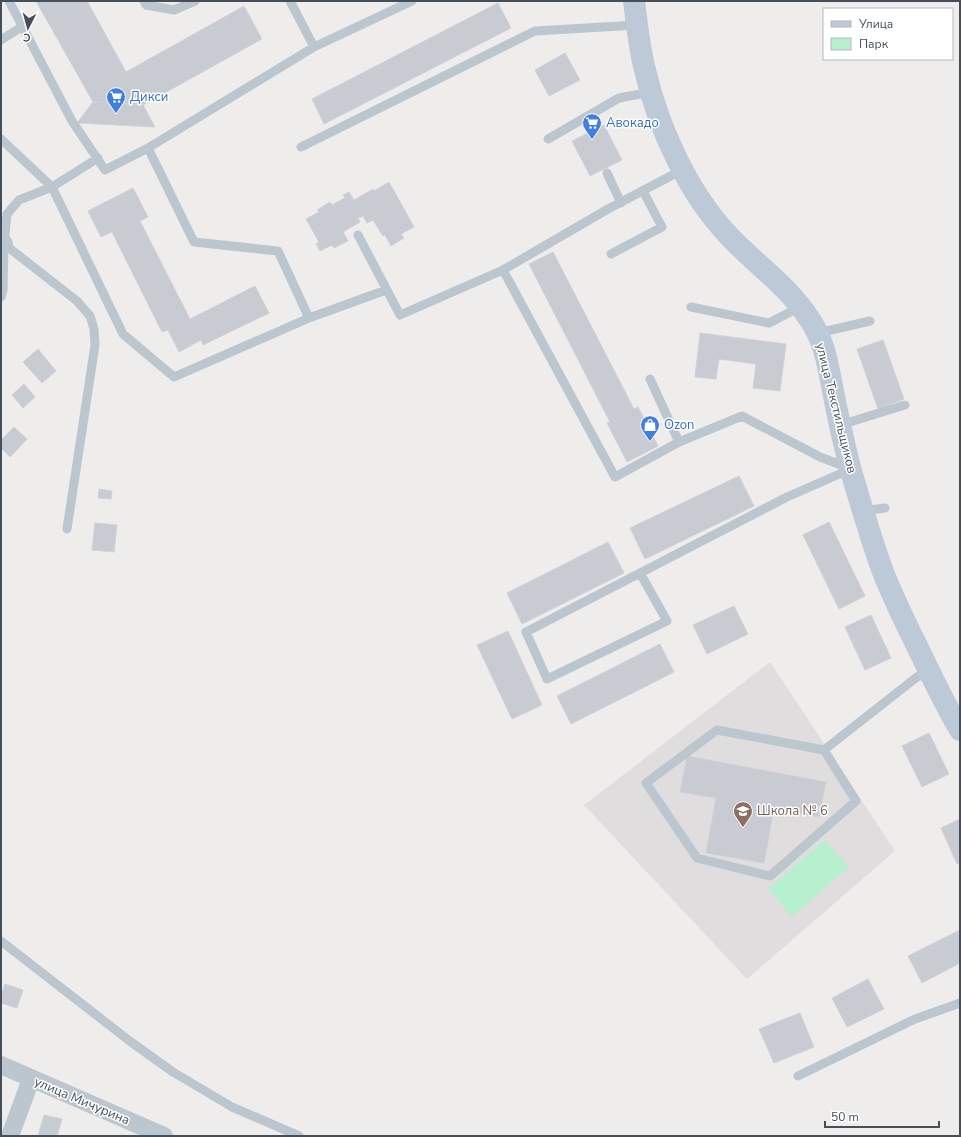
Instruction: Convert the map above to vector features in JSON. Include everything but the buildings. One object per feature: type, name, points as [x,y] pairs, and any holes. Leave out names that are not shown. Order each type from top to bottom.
[{"type":"main road","name":"улица Текстильщиков","points":[[634,1],[645,70],[651,92],[667,137],[682,170],[710,213],[728,235],[789,294],[811,321],[818,333],[826,359],[840,425],[862,511],[890,589],[929,672],[960,730]]},
{"type":"street","name":"улица Мичурина","points":[[1,1065],[164,1136]]},
{"type":"street","points":[[10,1136],[32,1079]]},
{"type":"lane","points":[[9,1],[72,121],[105,170],[148,148],[314,47],[412,1]]},
{"type":"lane","points":[[144,1],[146,5],[174,10],[195,1]]},
{"type":"lane","points":[[290,1],[314,47]]},
{"type":"lane","points":[[302,147],[535,31],[637,25]]},
{"type":"lane","points":[[1,40],[23,26]]},
{"type":"lane","points":[[548,139],[619,98],[651,92]]},
{"type":"lane","points":[[1,139],[52,187],[123,334],[174,377],[309,318],[386,290]]},
{"type":"lane","points":[[148,148],[194,242],[278,251],[309,318]]},
{"type":"lane","points":[[1,297],[3,290],[3,242],[7,214],[19,200],[52,187],[98,158]]},
{"type":"lane","points":[[358,235],[400,315],[504,270],[642,191],[682,170]]},
{"type":"lane","points":[[607,173],[621,203]]},
{"type":"lane","points":[[611,254],[662,228],[642,191]]},
{"type":"lane","points":[[3,242],[77,301],[90,316],[94,329],[95,346],[67,529]]},
{"type":"lane","points":[[504,270],[615,476],[679,442],[742,416],[820,457],[851,469]]},
{"type":"lane","points":[[691,307],[769,323],[800,307]]},
{"type":"lane","points":[[818,333],[870,321]]},
{"type":"lane","points":[[650,379],[679,442]]},
{"type":"lane","points":[[840,425],[905,405]]},
{"type":"lane","points":[[640,573],[667,621],[547,679],[526,632],[640,573],[787,497],[851,469]]},
{"type":"lane","points":[[862,511],[885,508]]},
{"type":"lane","points":[[824,750],[856,801],[770,876],[697,858],[646,783],[717,730],[824,750],[917,677],[929,672]]},
{"type":"lane","points":[[1,941],[131,1042],[173,1072],[232,1107],[299,1136]]},
{"type":"lane","points":[[798,1076],[915,1019],[960,1003]]},
{"type":"shaded area","name":"Школа № 6","points":[[770,662],[895,851],[747,979],[584,805]]},
{"type":"green space","points":[[825,840],[849,867],[792,917],[768,889]]},
{"type":"place","name":"Дикси","points":[[116,114]]},
{"type":"place","name":"Авокадо","points":[[592,140]]},
{"type":"place","name":"Ozon","points":[[650,442]]},
{"type":"place","name":"Школа № 6","points":[[743,828]]}]
